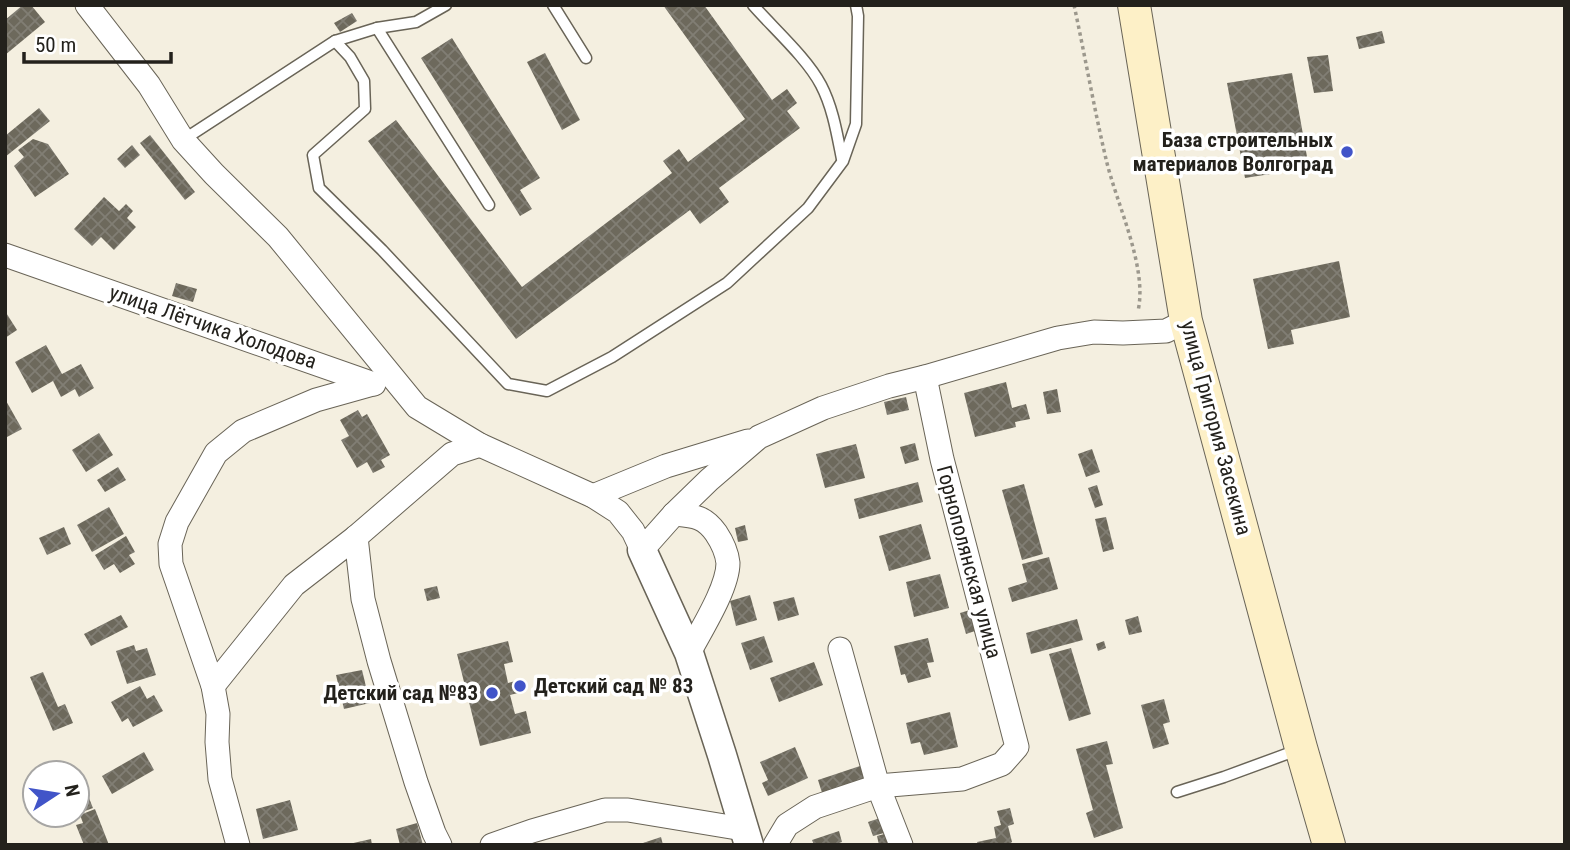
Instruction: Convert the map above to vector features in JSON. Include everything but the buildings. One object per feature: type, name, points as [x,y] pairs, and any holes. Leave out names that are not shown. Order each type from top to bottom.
[{"type":"main road","name":"улица Григория Засекина","points":[[1134,5],[1186,321],[1329,845]]},
{"type":"street","points":[[87,5],[149,85],[183,140],[278,237],[417,407]]},
{"type":"street","name":"улица Лётчика Холодова","points":[[5,255],[373,384],[480,444],[593,496],[618,512],[633,531],[642,550]]},
{"type":"street","points":[[593,496],[666,466],[759,437],[823,408],[889,386],[1058,338],[1094,332],[1166,331],[1186,321]]},
{"type":"street","name":"Горнополянская улица","points":[[878,786],[962,779],[1002,764],[1017,747],[942,458],[925,377]]},
{"type":"street","points":[[238,845],[220,779],[218,714],[213,686],[171,564],[170,544],[177,522],[216,453],[243,431],[316,400],[373,384]]},
{"type":"street","points":[[492,845],[604,810],[628,810],[746,837],[689,653],[642,550],[709,480],[759,437]]},
{"type":"street","points":[[213,686],[294,585],[356,537],[452,454],[480,444]]},
{"type":"street","points":[[674,514],[696,516],[709,524],[723,542],[728,563],[724,584],[689,653]]},
{"type":"street","points":[[356,537],[363,599],[379,661],[416,782],[440,845]]},
{"type":"street","points":[[840,649],[878,786],[901,845]]},
{"type":"street","points":[[775,845],[787,825],[814,807],[878,786]]},
{"type":"lane","points":[[183,140],[335,41],[377,28],[416,22],[446,5]]},
{"type":"lane","points":[[553,5],[586,58]]},
{"type":"lane","points":[[753,5],[799,55],[820,84],[832,112],[842,161]]},
{"type":"lane","points":[[335,41],[350,57],[364,80],[365,109],[313,155],[319,188],[382,250],[508,384],[547,391],[612,357],[727,283],[808,208],[842,161],[856,124],[856,5]]},
{"type":"lane","points":[[377,28],[489,205]]},
{"type":"lane","points":[[1177,792],[1301,748]]},
{"type":"path","points":[[1074,5],[1106,160],[1135,255],[1140,285],[1139,309],[1123,333]]},
{"type":"place","name":"База строительных материалов Волгоград","points":[[1347,152]]},
{"type":"place","name":"Детский сад № 83","points":[[520,686]]},
{"type":"place","name":"Детский сад №83","points":[[492,693]]}]
